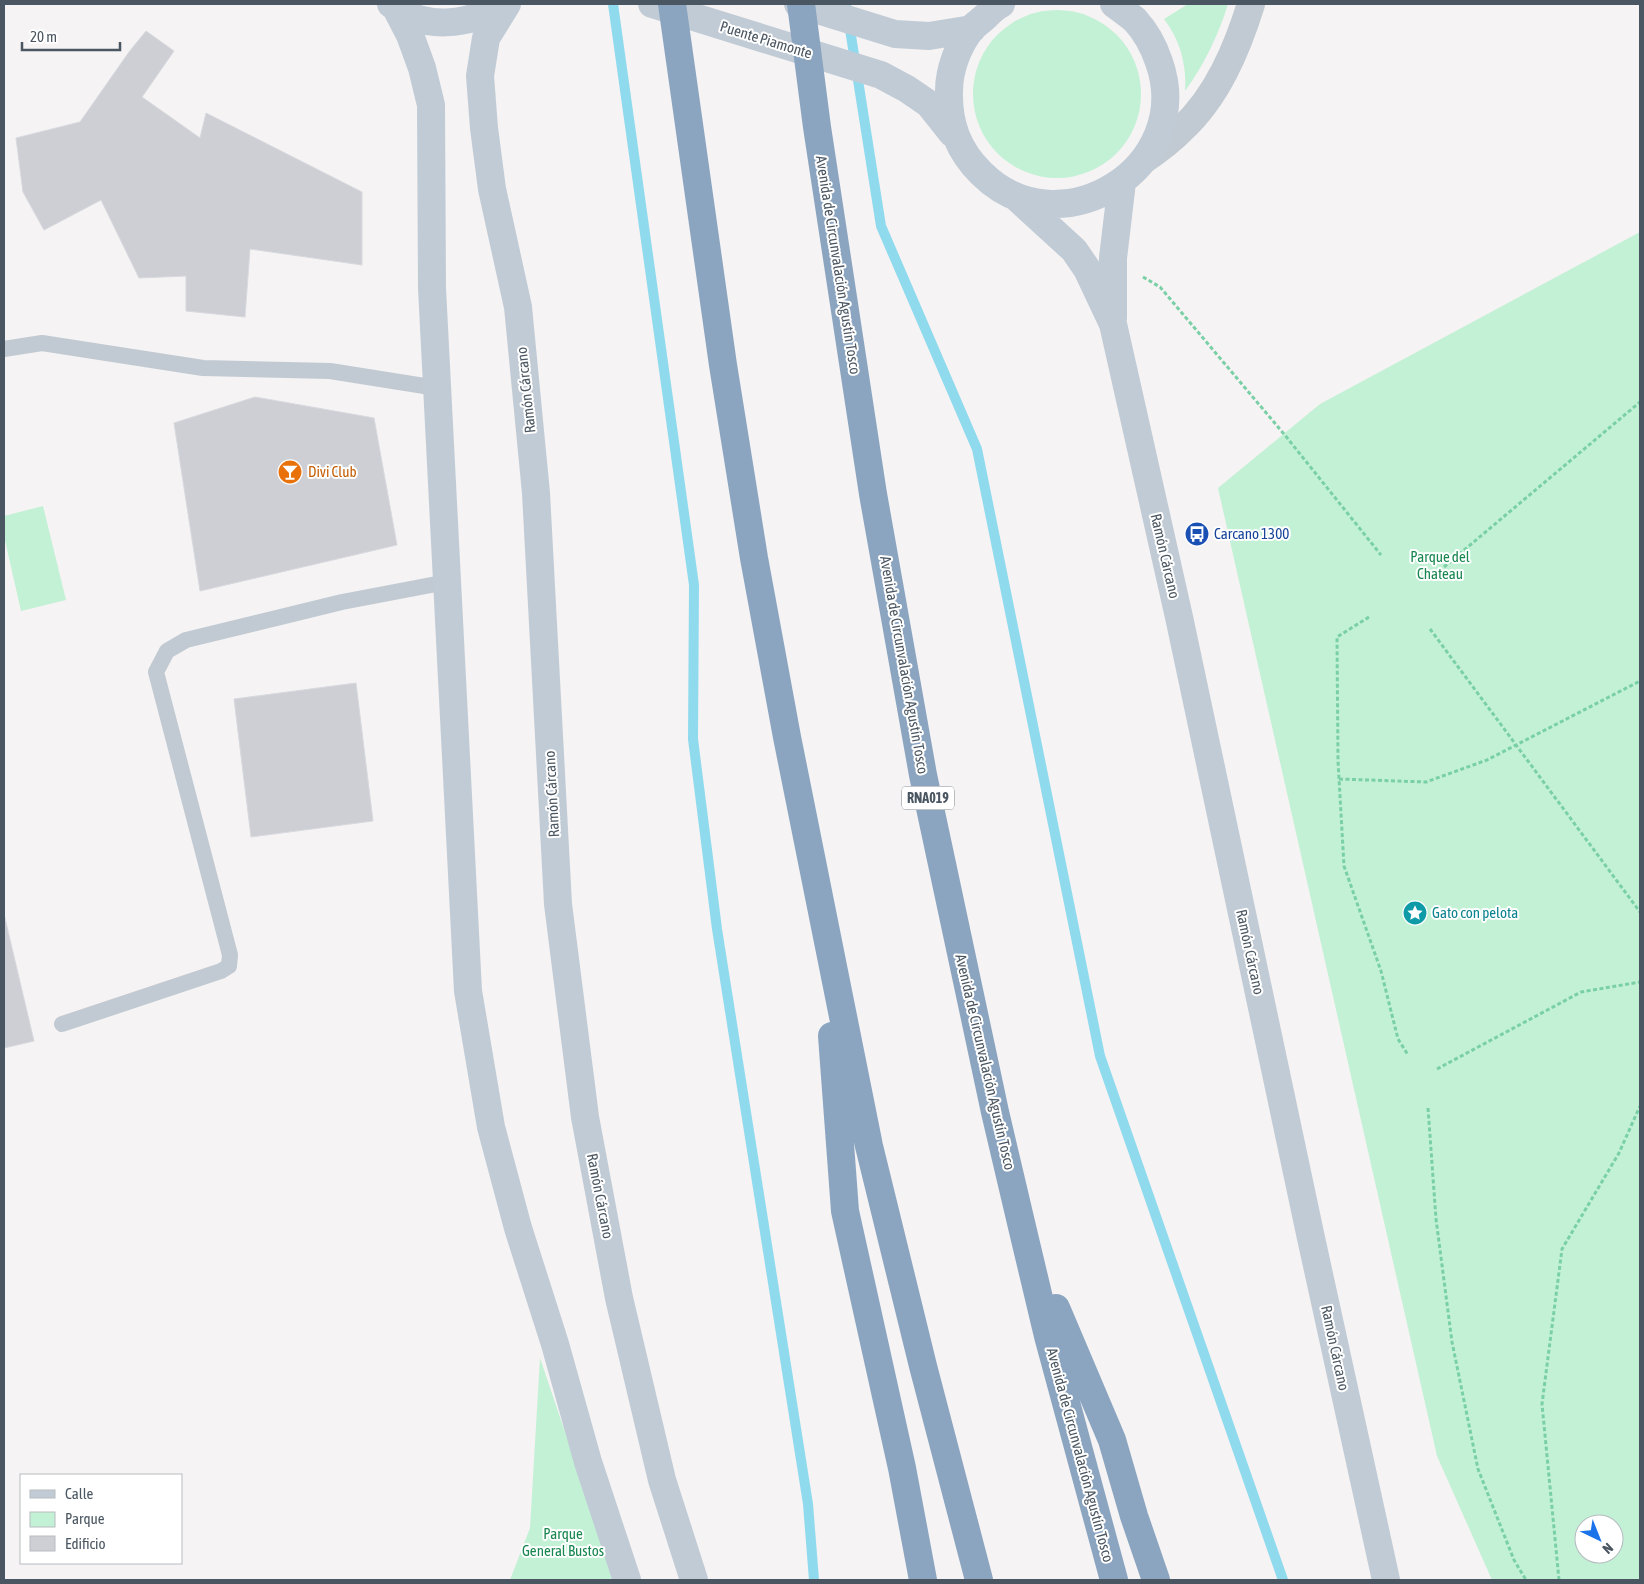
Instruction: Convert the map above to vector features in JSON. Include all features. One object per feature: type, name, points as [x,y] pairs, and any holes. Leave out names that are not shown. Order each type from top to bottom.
[{"type":"highway","points":[[672,4],[722,365],[751,539],[822,918],[869,1146],[925,1376],[979,1580]]},
{"type":"highway","name":"Avenida de Circunvalación Agustín Tosco","points":[[800,4],[873,494],[923,775],[995,1112],[1023,1231],[1048,1336],[1114,1580]]},
{"type":"highway","points":[[822,918],[846,1211],[902,1468],[923,1580]]},
{"type":"highway","points":[[1023,1231],[1112,1440],[1134,1516],[1156,1580]]},
{"type":"main road","points":[[393,6],[418,18],[442,22],[467,20],[490,12],[502,4]]},
{"type":"main road","name":"Ramón Cárcano","points":[[507,4],[486,38],[480,76],[484,128],[492,189],[518,308],[536,493],[559,914],[585,1117],[619,1298],[662,1480],[694,1580]]},
{"type":"main road","name":"Puente Piamonte","points":[[652,4],[881,75],[929,104],[956,138]]},
{"type":"main road","points":[[800,4],[894,34],[930,36],[972,29]]},
{"type":"main road","points":[[999,4],[972,29],[957,53],[949,80],[949,110],[956,138],[970,162],[991,183],[1016,197],[1043,204],[1071,204],[1098,196],[1122,182],[1145,159],[1159,132],[1165,103],[1163,73],[1153,45],[1135,21],[1114,4]]},
{"type":"main road","points":[[393,6],[410,35],[422,68],[431,105],[432,288],[468,991],[491,1128],[518,1228],[555,1344],[588,1462],[627,1580]]},
{"type":"main road","name":"Ramón Cárcano","points":[[1113,324],[1114,258],[1122,182]]},
{"type":"main road","name":"Ramón Cárcano","points":[[1016,197],[1060,235],[1074,250],[1087,269],[1113,324],[1179,617],[1308,1228],[1386,1580]]},
{"type":"street","points":[[1131,4],[1141,4]]},
{"type":"street","points":[[1145,159],[1183,129],[1217,85],[1239,41],[1251,4]]},
{"type":"lane","points":[[4,349],[42,343],[203,368],[330,371],[437,388]]},
{"type":"lane","points":[[62,1024],[221,971],[229,966],[230,955],[156,672],[167,651],[186,640],[342,602],[447,582]]},
{"type":"path","points":[[1114,258],[1160,287],[1284,434],[1381,554]]},
{"type":"path","points":[[1444,567],[1640,402]]},
{"type":"path","points":[[1369,617],[1337,637],[1339,779],[1344,866],[1381,972],[1398,1039],[1408,1056]]},
{"type":"path","points":[[1430,629],[1640,912]]},
{"type":"path","points":[[1339,779],[1426,782],[1487,760],[1640,681]]},
{"type":"path","points":[[1437,1069],[1581,992],[1640,982]]},
{"type":"path","points":[[1558,1580],[1542,1404],[1562,1249],[1619,1153],[1640,1106]]},
{"type":"path","points":[[1428,1108],[1436,1219],[1452,1342],[1478,1468],[1514,1560],[1526,1580]]},
{"type":"green space","points":[[1188,4],[1228,4],[1210,49],[1185,91],[1185,72],[1181,53],[1170,27],[1164,19]]},
{"type":"green space","points":[[1065,10],[1089,16],[1117,34],[1135,62],[1140,78],[1140,110],[1135,126],[1117,154],[1104,164],[1081,175],[1049,178],[1025,172],[997,154],[987,141],[976,118],[973,86],[979,62],[997,34],[1010,24],[1033,13]]},
{"type":"green space","name":"Parque del Chateau","points":[[1640,232],[1640,1580],[1492,1580],[1437,1456],[1218,488],[1320,404]]},
{"type":"green space","points":[[43,506],[66,600],[21,611],[4,536],[4,516]]},
{"type":"green space","name":"Parque General Bustos","points":[[540,1358],[615,1580],[510,1580],[530,1528]]},
{"type":"building","points":[[146,31],[174,51],[142,97],[200,138],[206,113],[362,192],[362,265],[250,249],[245,317],[186,311],[186,276],[139,278],[101,200],[44,230],[23,192],[16,138],[80,122]]},
{"type":"building","points":[[255,397],[374,418],[397,545],[200,591],[174,423]]},
{"type":"building","points":[[356,683],[373,821],[251,837],[234,699]]},
{"type":"building","points":[[4,914],[34,1041],[4,1048]]},
{"type":"waterway","points":[[613,4],[694,585],[693,739],[717,929],[808,1504],[814,1580]]},
{"type":"waterway","points":[[846,4],[881,226],[977,449],[1100,1056],[1283,1580]]},
{"type":"place","name":"Divi Club","points":[[290,472]]},
{"type":"place","name":"Carcano 1300","points":[[1197,534]]},
{"type":"place","name":"Gato con pelota","points":[[1415,913]]}]
